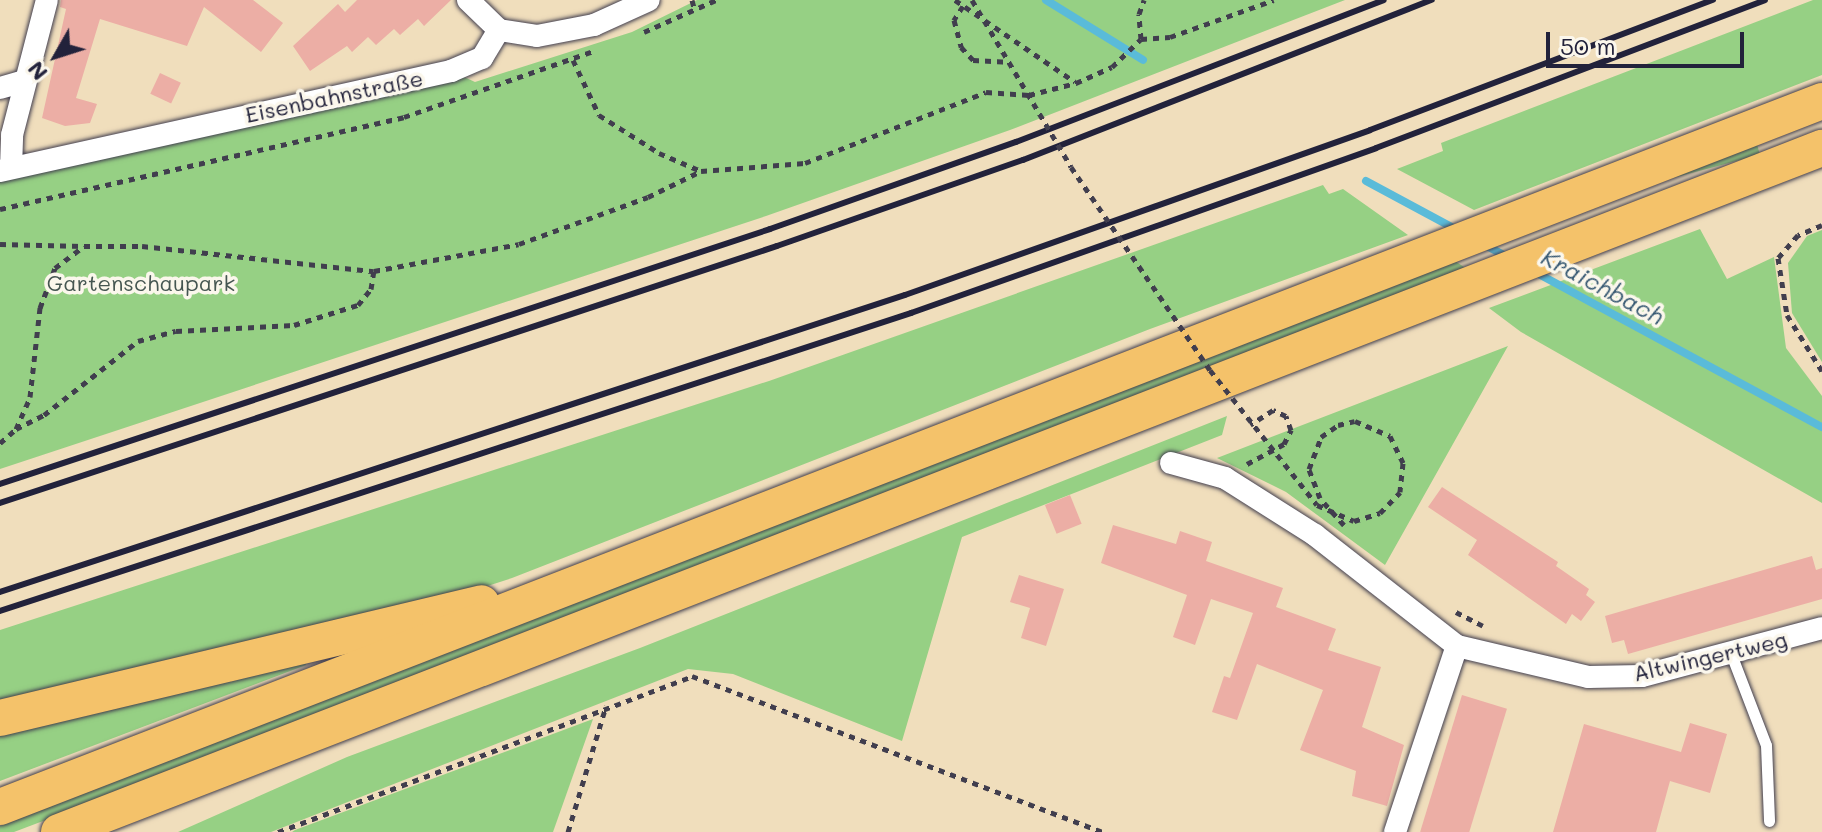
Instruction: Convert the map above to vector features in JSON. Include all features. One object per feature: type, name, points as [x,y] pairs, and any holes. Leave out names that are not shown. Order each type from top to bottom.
[{"type":"highway","points":[[0,807],[1822,101]]},
{"type":"highway","points":[[59,832],[1822,148]]},
{"type":"highway","points":[[0,718],[473,604],[554,594]]},
{"type":"highway","points":[[128,832],[313,735]]},
{"type":"street","points":[[6,170],[47,0]]},
{"type":"street","points":[[468,0],[499,30],[537,36],[594,25],[649,0]]},
{"type":"street","name":"Eisenbahnstraße","points":[[6,170],[451,71],[482,58],[499,30]]},
{"type":"street","points":[[0,88],[25,81]]},
{"type":"street","name":"Altwingertweg","points":[[1171,463],[1225,478],[1303,527],[1457,646],[1588,677],[1642,676],[1822,628]]},
{"type":"street","points":[[1395,832],[1457,646]]},
{"type":"lane","points":[[1731,654],[1766,745],[1769,821]]},
{"type":"path","points":[[692,0],[695,11]]},
{"type":"path","points":[[641,33],[716,0]]},
{"type":"path","points":[[955,0],[1076,83]]},
{"type":"path","points":[[972,0],[1071,167],[1250,425],[1317,505],[1354,521],[1380,513],[1400,492],[1404,479],[1398,446],[1375,426],[1355,421],[1338,425],[1312,452],[1309,469],[1320,498],[1355,535]]},
{"type":"path","points":[[0,244],[142,246],[374,271],[519,244],[648,197],[701,171],[805,163],[986,92],[1029,95],[1076,83],[1112,67],[1141,39],[1170,37],[1274,0]]},
{"type":"path","points":[[1141,2],[1141,39]]},
{"type":"path","points":[[963,6],[954,20],[954,34],[973,60],[1007,62]]},
{"type":"path","points":[[0,209],[404,117],[600,49]]},
{"type":"path","points":[[573,60],[599,115],[659,153],[701,171]]},
{"type":"path","points":[[1822,225],[1798,235],[1778,258],[1787,315],[1822,371]]},
{"type":"path","points":[[16,429],[30,397],[40,308],[55,268],[84,246]]},
{"type":"path","points":[[0,443],[16,429],[44,415],[138,341],[176,331],[294,325],[358,305],[371,289],[374,271]]},
{"type":"path","points":[[1250,425],[1273,410],[1286,416],[1289,438],[1270,449]]},
{"type":"path","points":[[1453,611],[1493,631]]},
{"type":"path","points":[[278,832],[606,705],[692,676],[1102,832]]},
{"type":"path","points":[[568,832],[606,705]]},
{"type":"green space","name":"Gartenschaupark","points":[[697,0],[1345,0],[1010,130],[766,216],[0,469],[0,181],[451,71],[475,82],[632,32]]},
{"type":"green space","points":[[1813,0],[1822,0],[1822,75],[1474,210],[1397,169],[1443,151],[1441,143]]},
{"type":"green space","points":[[1757,144],[1760,155],[1518,219],[1516,209]]},
{"type":"green space","points":[[1323,185],[1329,194],[1343,189],[1408,235],[1150,329],[512,578],[444,600],[0,703],[0,630],[769,381]]},
{"type":"green space","points":[[1700,229],[1727,279],[1774,257],[1786,348],[1822,396],[1822,503],[1521,332],[1489,308]]},
{"type":"green space","points":[[1822,230],[1822,362],[1792,313],[1788,263],[1807,236]]},
{"type":"green space","points":[[1455,261],[1467,269],[117,793],[14,832],[0,832],[0,826]]},
{"type":"green space","points":[[1508,346],[1385,565],[1286,492],[1217,458]]},
{"type":"green space","points":[[1227,416],[1222,435],[962,537],[902,741],[733,674],[688,669],[271,832],[178,832],[347,757],[640,648]]},
{"type":"green space","points":[[305,657],[306,665],[0,781],[0,732]]},
{"type":"green space","points":[[593,719],[553,832],[292,832],[295,830]]},
{"type":"building","points":[[61,0],[253,0],[283,23],[261,52],[204,7],[187,46],[100,19],[76,98],[97,104],[90,123],[65,126],[42,118],[66,9],[60,7]]},
{"type":"building","points":[[357,0],[451,0],[424,26],[418,19],[400,35],[394,29],[376,45],[368,37],[352,52],[347,46],[310,71],[293,46],[338,4],[345,12]]},
{"type":"building","points":[[160,73],[181,83],[171,104],[150,94]]},
{"type":"building","points":[[1442,487],[1558,562],[1556,566],[1589,589],[1586,595],[1595,602],[1581,621],[1572,614],[1566,624],[1468,555],[1477,540],[1428,507]]},
{"type":"building","points":[[1070,495],[1082,524],[1057,534],[1045,505]]},
{"type":"building","points":[[1113,525],[1176,544],[1180,531],[1212,542],[1206,561],[1283,588],[1276,607],[1336,629],[1328,650],[1381,667],[1362,727],[1404,745],[1387,806],[1352,796],[1356,771],[1300,750],[1323,690],[1257,664],[1237,720],[1212,712],[1224,676],[1230,678],[1253,613],[1211,599],[1195,645],[1173,637],[1187,595],[1101,563]]},
{"type":"building","points":[[1812,556],[1816,570],[1822,568],[1822,599],[1628,654],[1624,640],[1612,643],[1605,616]]},
{"type":"building","points":[[1019,575],[1064,589],[1046,646],[1021,638],[1030,608],[1010,602]]},
{"type":"building","points":[[1462,695],[1507,709],[1469,832],[1420,832]]},
{"type":"building","points":[[1690,723],[1727,734],[1710,793],[1670,781],[1656,832],[1553,832],[1584,724],[1681,752]]},
{"type":"waterway","name":"Kraichbach","points":[[1046,0],[1143,60]]},
{"type":"waterway","name":"Kraichbach","points":[[1366,181],[1457,230]]},
{"type":"waterway","name":"Kraichbach","points":[[1483,244],[1509,258]]},
{"type":"waterway","name":"Kraichbach","points":[[1535,272],[1822,427]]},
{"type":"railway","points":[[0,484],[770,229],[1016,142],[1384,0]]},
{"type":"railway","points":[[0,503],[777,246],[1023,160],[1432,0]]},
{"type":"railway","points":[[0,592],[905,295],[1370,130],[1713,0]]},
{"type":"railway","points":[[0,611],[911,313],[1376,148],[1765,0]]}]
